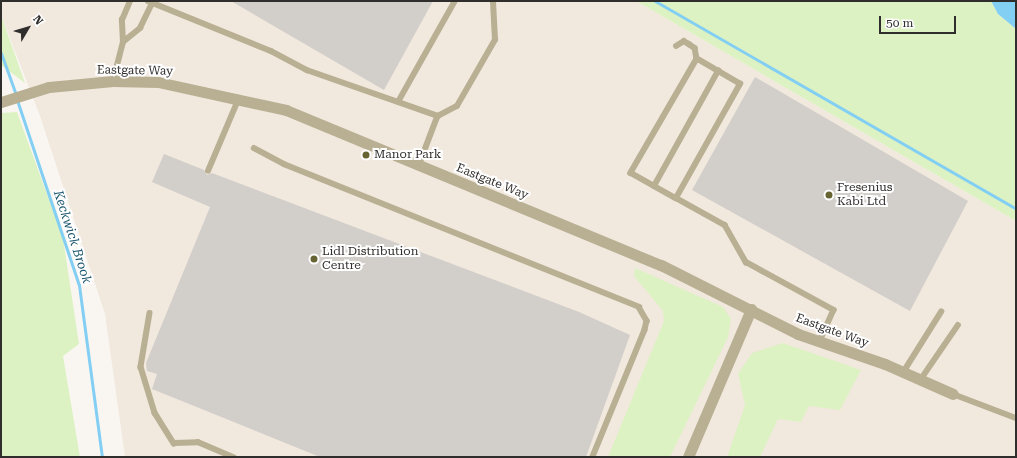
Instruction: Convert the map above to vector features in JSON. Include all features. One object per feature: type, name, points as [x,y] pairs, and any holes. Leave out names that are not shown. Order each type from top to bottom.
[{"type":"street","name":"Eastgate Way","points":[[1,102],[27,92],[49,87],[113,81],[158,82],[239,98],[286,110],[661,265],[820,342],[904,371],[954,394]]},
{"type":"street","points":[[688,457],[751,309]]},
{"type":"lane","points":[[113,81],[123,42],[122,20],[130,1]]},
{"type":"lane","points":[[398,102],[455,1]]},
{"type":"lane","points":[[419,166],[438,116],[457,106],[495,40],[492,1]]},
{"type":"lane","points":[[123,42],[140,28],[150,2],[271,51],[307,70],[438,116]]},
{"type":"lane","points":[[676,46],[684,41],[689,44],[695,48],[697,59],[631,173],[725,225],[746,262],[834,310],[820,342]]},
{"type":"lane","points":[[676,198],[740,84],[697,59]]},
{"type":"lane","points":[[654,186],[718,71]]},
{"type":"lane","points":[[208,171],[239,98]]},
{"type":"lane","points":[[254,148],[284,164],[639,307],[647,321],[646,330],[593,457]]},
{"type":"lane","points":[[904,371],[941,312]]},
{"type":"lane","points":[[150,313],[141,367],[155,413],[174,443],[198,442],[234,457]]},
{"type":"lane","points":[[922,380],[958,325]]},
{"type":"lane","points":[[954,394],[1016,418]]},
{"type":"shaded area","points":[[1,1],[636,1],[1016,221],[1016,457],[125,457],[105,314],[40,116],[1,15]]},
{"type":"green space","points":[[636,1],[991,1],[998,14],[1016,29],[1016,221]]},
{"type":"green space","points":[[1,15],[25,83],[1,65]]},
{"type":"green space","points":[[17,112],[63,238],[79,344],[63,356],[80,457],[1,457],[1,113]]},
{"type":"green space","points":[[635,268],[723,307],[731,319],[728,337],[670,457],[608,457],[664,321],[663,311],[634,276]]},
{"type":"green space","points":[[783,343],[861,370],[840,410],[809,406],[801,422],[778,419],[760,457],[727,457],[745,405],[738,374],[752,353]]},
{"type":"water","points":[[991,1],[1016,1],[1016,29],[998,14]]},
{"type":"building","points":[[231,1],[433,1],[384,90]]},
{"type":"building","name":"Fresenius Kabi Ltd","points":[[755,77],[968,201],[910,311],[692,190]]},
{"type":"building","name":"Lidl Distribution Centre","points":[[164,154],[204,170],[207,175],[212,173],[579,312],[630,335],[586,457],[320,457],[152,389],[157,374],[147,371],[146,363],[210,207],[152,182]]},
{"type":"waterway","points":[[655,1],[1016,209]]},
{"type":"waterway","name":"Keckwick Brook","points":[[1,53],[16,95]]},
{"type":"waterway","name":"Keckwick Brook","points":[[17,100],[79,285],[102,457]]},
{"type":"place","name":"Manor Park","points":[[366,155]]},
{"type":"place","name":"Fresenius Kabi Ltd","points":[[829,195]]},
{"type":"place","name":"Lidl Distribution Centre","points":[[314,259]]}]
